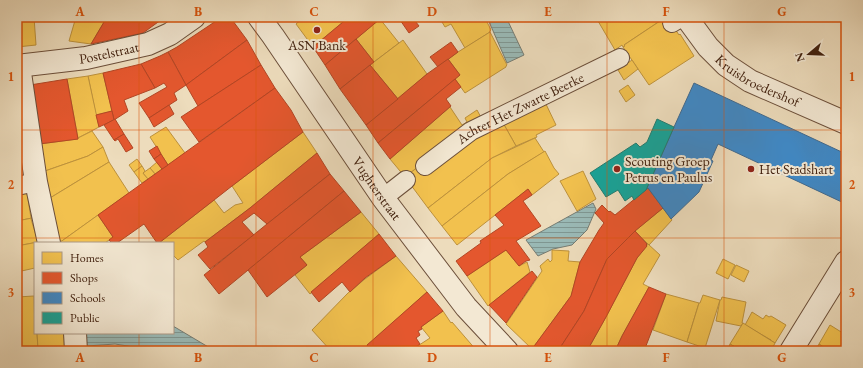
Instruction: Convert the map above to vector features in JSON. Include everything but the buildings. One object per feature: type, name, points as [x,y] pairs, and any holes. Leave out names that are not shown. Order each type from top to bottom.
[{"type":"street","name":"Postelstraat","points":[[18,66],[86,58],[148,44],[170,34],[194,17]]},
{"type":"street","name":"Vughterstraat","points":[[259,17],[383,198],[466,307],[507,351]]},
{"type":"street","name":"Kruisbroedershof","points":[[680,19],[726,65],[750,81],[846,123]]},
{"type":"street","points":[[18,66],[27,184],[49,242]]},
{"type":"street","points":[[791,351],[846,262]]},
{"type":"street","points":[[75,334],[76,351]]},
{"type":"lane","name":"Achter Het Zwarte Beerke","points":[[425,166],[471,131],[620,58]]},
{"type":"lane","points":[[383,198],[406,180]]},
{"type":"water","points":[[487,17],[506,17],[524,55],[507,63]]},
{"type":"water","points":[[593,203],[596,209],[587,230],[572,245],[553,249],[538,256],[526,240]]},
{"type":"water","points":[[34,318],[34,334],[174,334],[174,327],[215,351],[150,351],[115,344],[17,351],[17,319]]},
{"type":"place","name":"ASN Bank","points":[[317,30]]},
{"type":"place","name":"Scouting Groep Petrus en Paulus","points":[[617,169]]},
{"type":"place","name":"Het Stadshart","points":[[751,169]]}]
